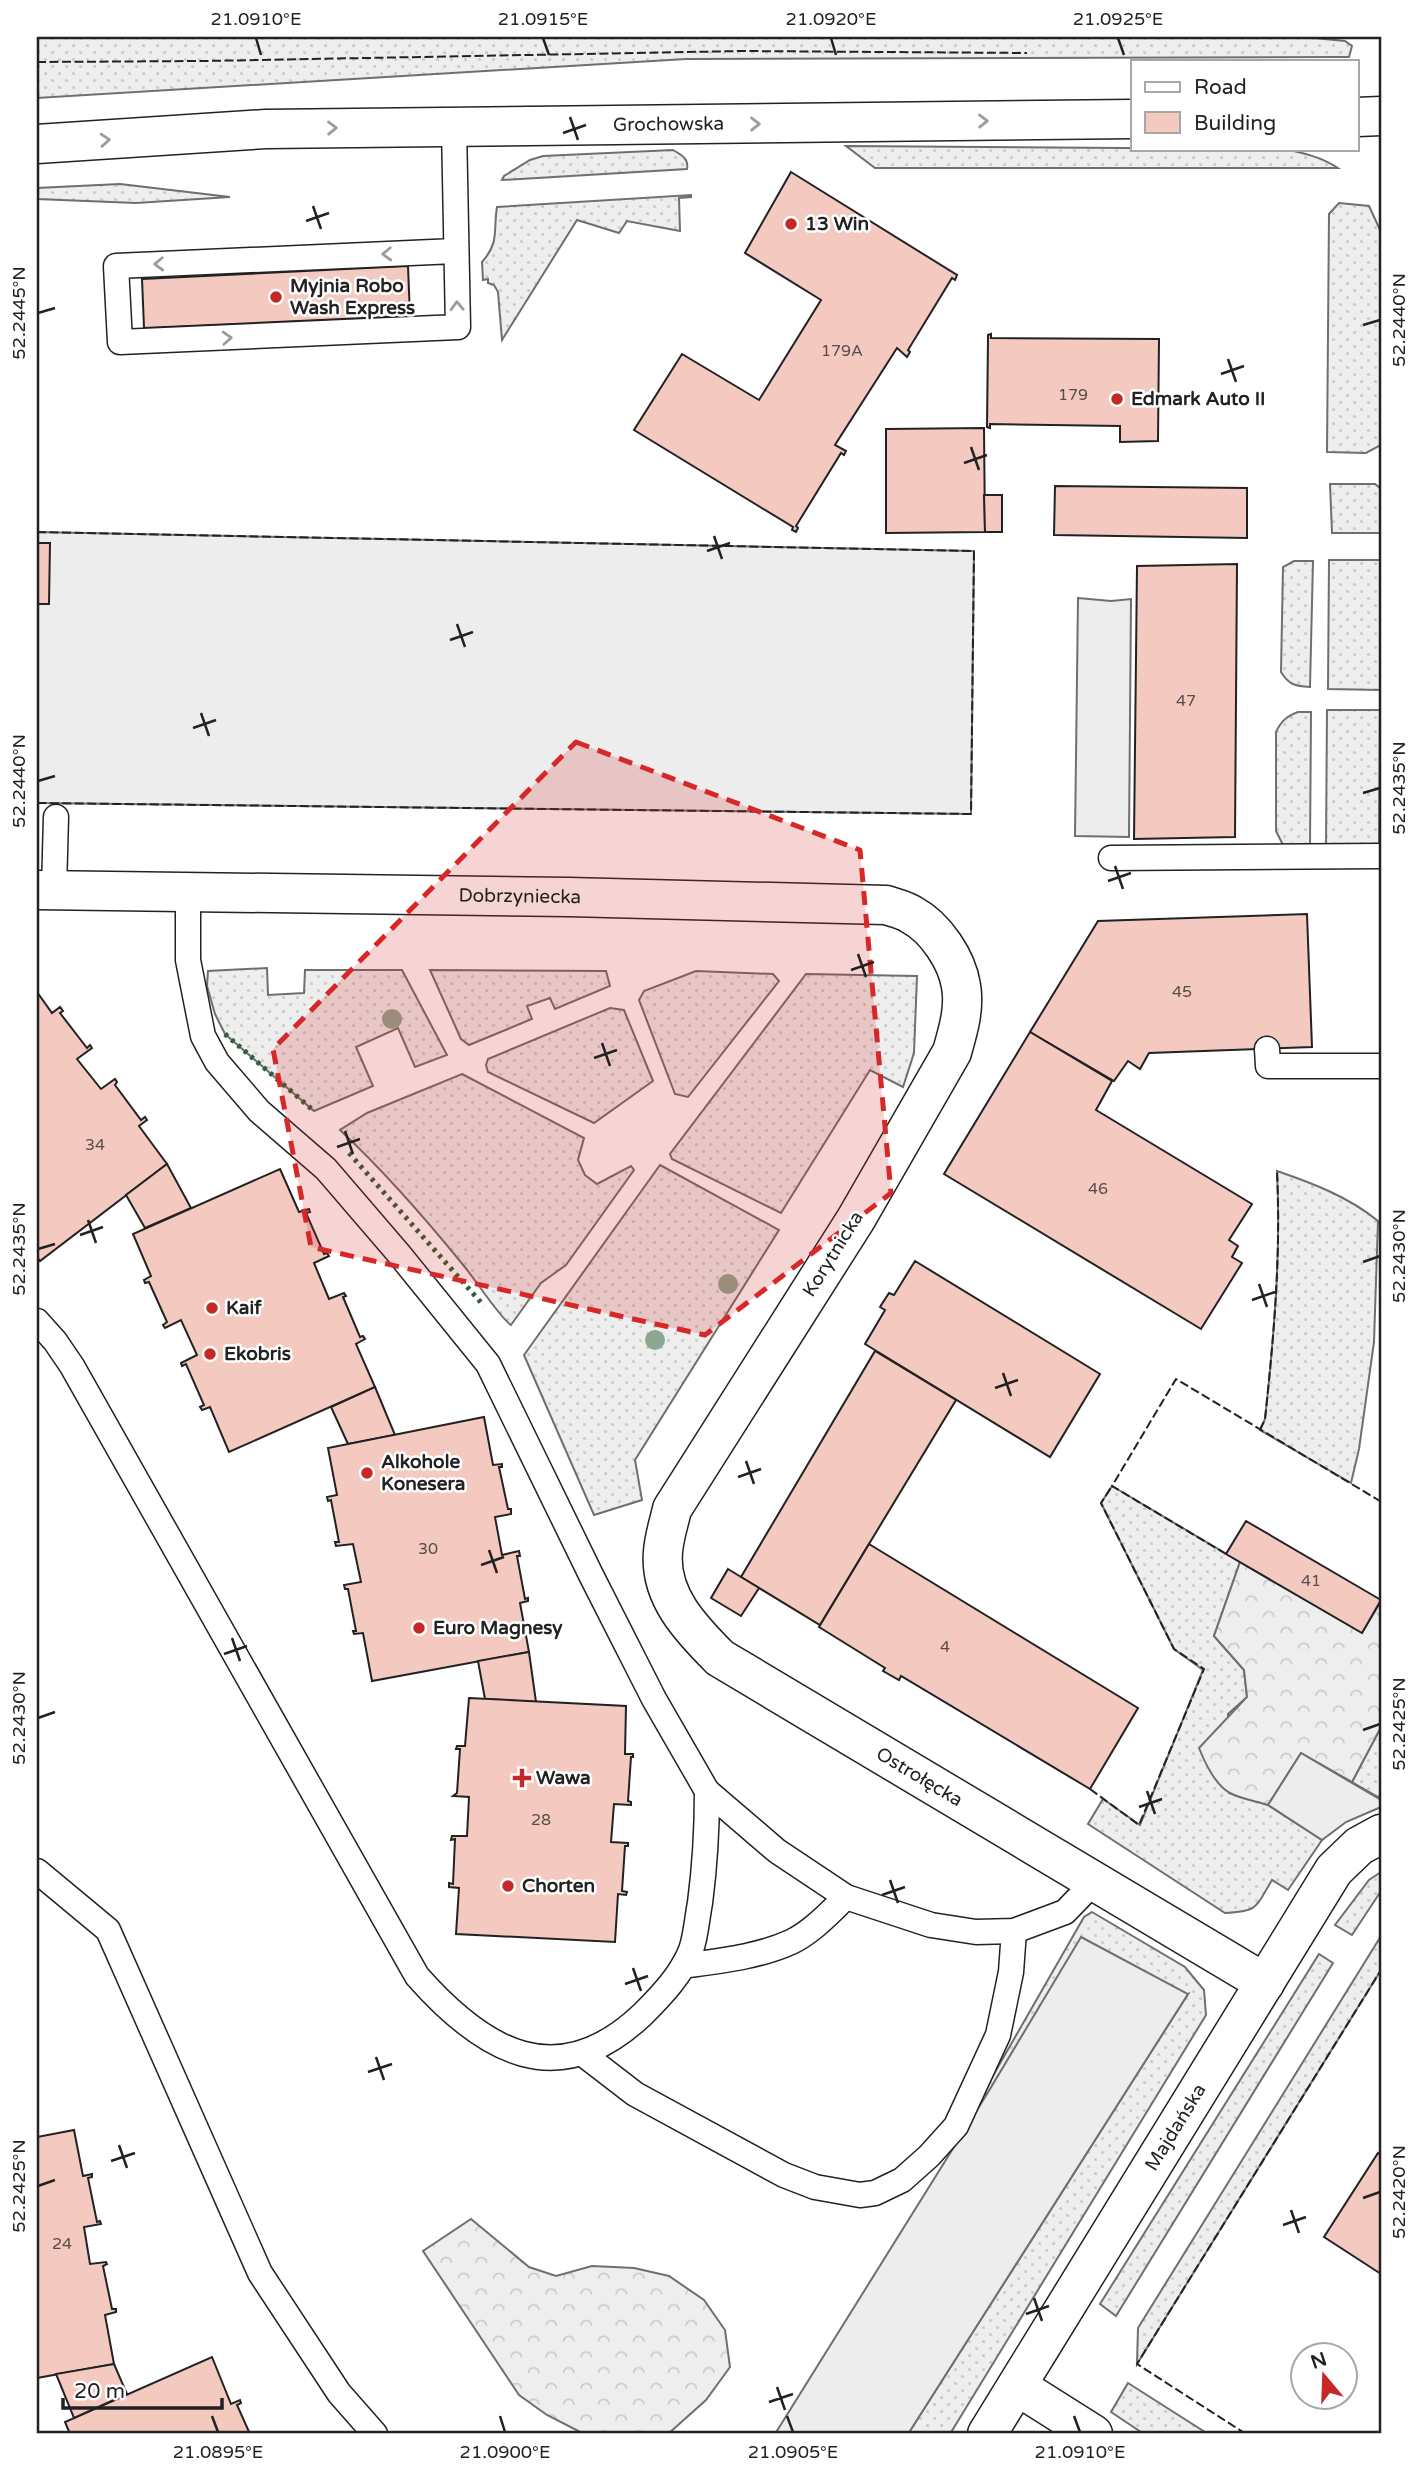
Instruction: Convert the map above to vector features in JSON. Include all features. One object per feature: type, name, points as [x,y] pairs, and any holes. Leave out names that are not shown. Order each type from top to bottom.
[{"type":"street","points":[[1358,117],[1381,116]]},
{"type":"street","name":"Grochowska","points":[[37,144],[266,129],[1131,119]]},
{"type":"street","name":"Dobrzyniecka","points":[[45,890],[569,897],[886,905],[913,915],[939,938],[953,963],[961,986]]},
{"type":"street","name":"Korytnicka","points":[[672,1509],[856,1219],[941,1074],[952,1052],[961,1021],[961,986]]},
{"type":"street","name":"Ostrołęcka","points":[[672,1509],[663,1549],[663,1572],[671,1597],[689,1627],[720,1658],[1265,1983]]},
{"type":"street","name":"Majdańska","points":[[987,2434],[1334,1870],[1359,1846],[1381,1834]]},
{"type":"street","points":[[1017,2386],[1093,2434]]},
{"type":"lane","points":[[454,127],[458,327],[120,342],[116,266],[455,251]]},
{"type":"lane","points":[[45,890],[56,817]]},
{"type":"lane","points":[[1111,858],[1381,856]]},
{"type":"lane","points":[[188,892],[188,960],[203,1036],[217,1062],[259,1111],[326,1169],[488,1364],[648,1686],[707,1791],[777,1851],[846,1897],[931,1925],[976,1932],[1014,1931],[1065,1912],[1094,1882]]},
{"type":"lane","points":[[1267,1049],[1268,1066],[1381,1066]]},
{"type":"lane","points":[[37,1321],[72,1366],[417,1976],[439,2002],[499,2047],[540,2058],[583,2053],[622,2034],[653,2004],[683,1966],[692,1948],[707,1851],[707,1791]]},
{"type":"lane","points":[[37,1871],[108,1930],[260,2273],[340,2393],[375,2434]]},
{"type":"lane","points":[[683,1966],[730,1959],[792,1941],[814,1926],[846,1897]]},
{"type":"lane","points":[[583,2053],[635,2094],[783,2175],[815,2187],[860,2195],[875,2193],[902,2180],[929,2156],[956,2126],[998,2035],[1011,1972],[1014,1931]]},
{"type":"highlighted area","points":[[576,742],[860,850],[891,1193],[705,1335],[311,1247],[273,1049]]},
{"type":"green space","points":[[37,37],[1304,37],[1345,41],[1352,46],[1349,57],[686,59],[37,98]]},
{"type":"green space","points":[[846,146],[1288,150],[1312,156],[1338,168],[875,168]]},
{"type":"green space","points":[[673,150],[686,160],[687,169],[502,180],[530,160],[543,156]]},
{"type":"green space","points":[[120,184],[230,197],[136,203],[37,199],[37,188]]},
{"type":"green space","points":[[691,195],[679,198],[680,231],[627,221],[619,233],[577,220],[502,340],[498,292],[494,285],[488,283],[488,279],[483,280],[482,262],[494,242],[497,207]]},
{"type":"green space","points":[[1339,203],[1369,206],[1381,232],[1381,445],[1366,453],[1327,452],[1329,214]]},
{"type":"green space","points":[[1330,484],[1375,484],[1380,488],[1380,533],[1332,533]]},
{"type":"green space","points":[[1329,560],[1381,560],[1381,690],[1328,689]]},
{"type":"green space","points":[[1294,561],[1313,561],[1310,687],[1293,684],[1281,672],[1283,567]]},
{"type":"green space","points":[[1327,710],[1380,710],[1379,847],[1326,847]]},
{"type":"green space","points":[[1298,712],[1311,712],[1310,849],[1283,845],[1276,831],[1276,732],[1285,719]]},
{"type":"green space","points":[[267,968],[268,995],[304,993],[305,970],[402,970],[447,1055],[415,1067],[398,1028],[356,1047],[373,1086],[314,1111],[225,1034],[215,1014],[207,986],[208,971]]},
{"type":"green space","points":[[430,970],[606,971],[610,986],[555,1009],[550,998],[527,1006],[532,1019],[469,1045],[461,1039]]},
{"type":"green space","points":[[696,971],[773,974],[779,981],[688,1097],[675,1094],[639,1000],[644,991]]},
{"type":"green space","points":[[806,974],[917,976],[914,1053],[903,1087],[870,1070],[781,1213],[672,1159],[670,1154]]},
{"type":"green space","points":[[610,1008],[624,1010],[653,1081],[594,1123],[488,1072],[488,1059]]},
{"type":"green space","points":[[462,1074],[584,1138],[578,1160],[585,1175],[597,1184],[631,1166],[634,1170],[566,1265],[541,1283],[511,1325],[419,1213],[340,1130],[367,1113]]},
{"type":"green space","points":[[660,1165],[779,1230],[635,1460],[642,1500],[594,1515],[524,1355]]},
{"type":"green space","points":[[1277,1171],[1343,1198],[1378,1221],[1374,1342],[1359,1449],[1351,1483],[1260,1430],[1265,1419],[1276,1295]]},
{"type":"green space","points":[[1112,1486],[1240,1562],[1214,1636],[1244,1670],[1247,1697],[1228,1714],[1229,1793],[1268,1805],[1322,1840],[1288,1890],[1272,1880],[1259,1902],[1244,1911],[1225,1913],[1088,1824],[1103,1799],[1140,1825],[1203,1670],[1174,1649],[1101,1503]]},
{"type":"green space","points":[[1240,1562],[1362,1633],[1381,1601],[1381,1727],[1352,1782],[1301,1753],[1268,1805],[1230,1793],[1220,1785],[1207,1767],[1199,1748],[1247,1697],[1244,1670],[1214,1636]]},
{"type":"green space","points":[[1381,1727],[1381,1795],[1378,1797],[1352,1782]]},
{"type":"green space","points":[[1381,1872],[1381,1891],[1352,1935],[1335,1925],[1369,1880]]},
{"type":"green space","points":[[1092,1912],[1185,1967],[1204,1990],[1206,2015],[950,2434],[908,2434],[1188,1994],[987,2094],[983,2093],[1084,1917]]},
{"type":"green space","points":[[1381,1936],[1381,1970],[1137,2364],[1138,2328]]},
{"type":"green space","points":[[1319,1954],[1333,1963],[1116,2316],[1100,2304]]},
{"type":"green space","points":[[471,2219],[529,2267],[556,2276],[592,2266],[634,2268],[669,2276],[704,2300],[725,2330],[730,2367],[706,2400],[668,2434],[584,2434],[547,2415],[519,2395],[423,2251]]},
{"type":"green space","points":[[1128,2383],[1208,2434],[1144,2434],[1111,2412]]},
{"type":"shaded area","points":[[37,532],[974,551],[971,814],[37,803]]},
{"type":"shaded area","points":[[1078,598],[1111,601],[1131,599],[1129,837],[1075,836]]},
{"type":"shaded area","points":[[1301,1753],[1381,1800],[1381,1807],[1346,1822],[1322,1840],[1268,1805]]},
{"type":"shaded area","points":[[1081,1937],[1188,1994],[908,2434],[775,2434],[987,2094]]},
{"type":"building","points":[[791,172],[957,275],[955,280],[952,278],[908,350],[910,352],[907,357],[897,348],[835,445],[846,451],[844,455],[841,453],[796,526],[796,532],[792,530],[793,527],[634,430],[682,354],[759,400],[821,300],[745,253]]},
{"type":"building","name":"Myjnia Robo Wash Express","points":[[408,266],[410,316],[144,328],[142,279]]},
{"type":"building","points":[[991,334],[991,338],[1159,339],[1158,441],[1120,442],[1120,426],[990,424],[990,428],[987,427],[988,335]]},
{"type":"building","points":[[984,428],[985,532],[886,533],[886,429]]},
{"type":"building","points":[[1055,486],[1247,488],[1247,538],[1054,535]]},
{"type":"building","points":[[984,495],[1002,495],[1002,532],[985,532]]},
{"type":"building","points":[[37,543],[50,543],[49,604],[37,604]]},
{"type":"building","points":[[1237,564],[1235,837],[1134,839],[1137,566]]},
{"type":"building","points":[[1307,914],[1312,1047],[1149,1053],[1140,1069],[1128,1061],[1114,1081],[1030,1032],[1098,921]]},
{"type":"building","points":[[37,992],[52,1013],[60,1007],[63,1011],[60,1013],[87,1048],[90,1045],[92,1048],[77,1059],[101,1089],[115,1079],[115,1085],[141,1120],[145,1117],[147,1120],[139,1126],[167,1164],[40,1261],[37,1257]]},
{"type":"building","points":[[1030,1032],[1112,1081],[1096,1110],[1252,1204],[1229,1240],[1238,1246],[1232,1257],[1242,1263],[1201,1329],[944,1174]]},
{"type":"building","points":[[167,1164],[191,1208],[145,1228],[126,1195]]},
{"type":"building","points":[[280,1169],[299,1212],[309,1209],[310,1212],[306,1213],[324,1254],[329,1256],[314,1263],[329,1299],[344,1293],[346,1296],[343,1297],[360,1337],[365,1339],[356,1344],[375,1387],[229,1452],[210,1407],[202,1410],[200,1407],[204,1405],[186,1364],[182,1366],[181,1363],[197,1355],[181,1320],[165,1328],[163,1325],[167,1322],[149,1282],[145,1283],[144,1280],[151,1276],[133,1234]]},
{"type":"building","points":[[915,1261],[1100,1374],[1050,1457],[865,1344],[885,1310],[880,1307],[889,1293],[894,1295]]},
{"type":"building","points":[[875,1351],[956,1400],[820,1625],[741,1577]]},
{"type":"building","points":[[375,1387],[395,1435],[348,1444],[331,1407]]},
{"type":"building","points":[[484,1417],[493,1465],[502,1464],[502,1467],[499,1467],[508,1509],[511,1509],[511,1514],[495,1517],[502,1555],[519,1551],[520,1556],[517,1556],[525,1599],[528,1598],[528,1601],[520,1603],[529,1652],[372,1681],[363,1633],[354,1634],[353,1631],[356,1631],[348,1589],[345,1589],[344,1585],[361,1582],[353,1544],[336,1546],[335,1542],[339,1542],[331,1500],[328,1501],[327,1497],[337,1495],[328,1448]]},
{"type":"building","points":[[1246,1521],[1381,1600],[1362,1633],[1226,1554]]},
{"type":"building","points":[[869,1544],[1138,1708],[1090,1789],[901,1676],[899,1680],[883,1671],[885,1668],[819,1627]]},
{"type":"building","points":[[728,1569],[759,1588],[741,1616],[711,1598]]},
{"type":"building","points":[[529,1652],[536,1702],[485,1699],[478,1661]]},
{"type":"building","points":[[469,1698],[626,1706],[625,1754],[633,1754],[628,1801],[631,1805],[614,1804],[611,1842],[628,1843],[628,1846],[625,1846],[622,1891],[627,1892],[626,1895],[618,1894],[615,1942],[456,1934],[459,1888],[449,1887],[449,1883],[453,1884],[455,1839],[451,1840],[452,1836],[467,1836],[469,1797],[453,1796],[457,1793],[460,1749],[456,1749],[457,1746],[465,1746]]},
{"type":"building","points":[[74,2130],[83,2176],[92,2174],[92,2177],[88,2178],[97,2222],[100,2221],[101,2224],[84,2227],[90,2264],[106,2262],[103,2266],[112,2309],[116,2309],[116,2312],[105,2315],[114,2364],[37,2378],[37,2137]]},
{"type":"building","points":[[1378,2153],[1381,2155],[1381,2274],[1324,2237]]},
{"type":"building","points":[[212,2357],[231,2404],[240,2400],[241,2403],[237,2405],[250,2434],[70,2434],[65,2422]]},
{"type":"building","points":[[114,2364],[127,2394],[74,2418],[56,2374]]},
{"type":"hedge","points":[[225,1034],[314,1111]]},
{"type":"hedge","points":[[349,1153],[484,1306]]},
{"type":"fence","points":[[37,62],[743,51],[1027,53]]},
{"type":"fence","points":[[37,532],[974,551],[971,814],[37,803]]},
{"type":"fence","points":[[1260,1430],[1265,1419],[1276,1295],[1277,1171]]},
{"type":"fence","points":[[1226,1554],[1112,1486],[1176,1379],[1380,1501],[1381,1576]]},
{"type":"fence","points":[[1090,1789],[1139,1825],[1204,1669],[1174,1649],[1101,1503],[1112,1486]]},
{"type":"fence","points":[[1246,2434],[1137,2364],[1381,1970]]},
{"type":"place","name":"13 Win","points":[[791,224]]},
{"type":"place","name":"Myjnia Robo Wash Express","points":[[276,297]]},
{"type":"place","name":"Edmark Auto II","points":[[1117,399]]},
{"type":"place","name":"Kaif","points":[[212,1308]]},
{"type":"place","name":"Ekobris","points":[[210,1354]]},
{"type":"place","name":"Alkohole Konesera","points":[[367,1473]]},
{"type":"place","name":"Euro Magnesy","points":[[419,1628]]},
{"type":"place","name":"Wawa","points":[[522,1778]]},
{"type":"place","name":"Chorten","points":[[508,1886]]}]
